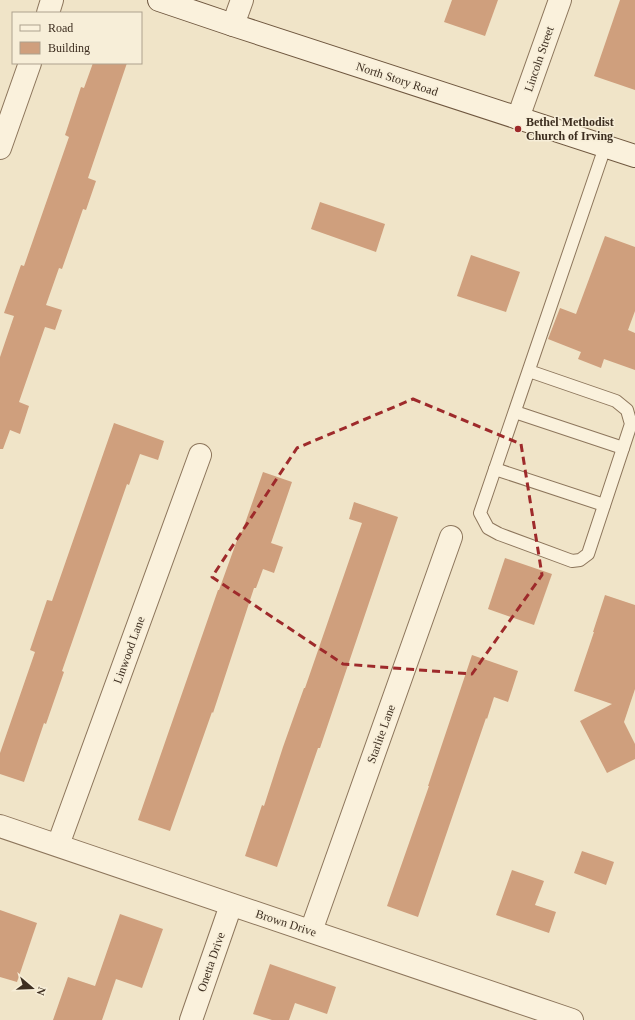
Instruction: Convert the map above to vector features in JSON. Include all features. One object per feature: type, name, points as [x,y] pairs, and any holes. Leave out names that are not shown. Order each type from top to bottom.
[{"type":"street","points":[[48,12],[52,0]]},
{"type":"street","name":"North Story Road","points":[[159,0],[233,26],[635,156]]},
{"type":"street","points":[[233,26],[242,0]]},
{"type":"street","name":"Lincoln Street","points":[[518,118],[560,0]]},
{"type":"street","points":[[0,148],[30,64]]},
{"type":"street","name":"Linwood Lane","points":[[58,845],[200,455]]},
{"type":"street","name":"Starlite Lane","points":[[311,931],[451,538]]},
{"type":"street","name":"Brown Drive","points":[[0,826],[311,931],[563,1019]]},
{"type":"street","name":"Onetta Drive","points":[[191,1020],[231,905]]},
{"type":"lane","points":[[529,371],[616,401],[627,410],[631,424],[588,554],[580,560],[572,561],[499,534],[488,528],[480,514],[605,147]]},
{"type":"lane","points":[[515,412],[623,448]]},
{"type":"lane","points":[[495,469],[604,505]]},
{"type":"highlighted area","points":[[413,399],[521,444],[542,575],[472,674],[343,664],[212,577],[297,448]]},
{"type":"building","points":[[452,0],[498,0],[485,36],[444,22]]},
{"type":"building","points":[[620,0],[635,0],[635,90],[594,76]]},
{"type":"building","points":[[93,64],[127,64],[88,178],[96,181],[86,210],[83,209],[62,269],[59,268],[46,305],[62,310],[55,330],[45,327],[19,402],[29,406],[20,434],[10,430],[3,449],[0,449],[0,357],[14,316],[4,313],[21,265],[24,266],[69,137],[65,135],[81,87],[84,88]]},
{"type":"building","points":[[320,202],[385,224],[376,252],[311,229]]},
{"type":"building","points":[[605,236],[635,247],[635,311],[628,330],[635,333],[635,370],[604,359],[601,368],[578,359],[581,352],[548,339],[560,308],[576,314]]},
{"type":"building","points":[[471,255],[520,272],[506,312],[457,296]]},
{"type":"building","points":[[114,423],[164,441],[158,460],[140,454],[129,485],[127,484],[62,671],[64,672],[46,724],[44,723],[24,782],[0,774],[0,753],[35,652],[30,650],[47,600],[52,601]]},
{"type":"building","points":[[263,472],[292,482],[271,543],[283,547],[274,573],[263,569],[256,588],[254,588],[213,713],[212,712],[170,831],[138,820],[218,590],[240,532],[242,532]]},
{"type":"building","points":[[354,502],[398,517],[320,748],[318,748],[277,867],[245,856],[262,805],[264,806],[283,747],[362,523],[349,519]]},
{"type":"building","points":[[505,558],[552,574],[534,625],[488,609]]},
{"type":"building","points":[[605,595],[635,605],[635,689],[624,722],[635,744],[635,759],[607,773],[580,721],[612,704],[574,691]]},
{"type":"building","points":[[472,655],[518,671],[508,702],[494,697],[418,917],[387,906],[429,786]]},
{"type":"building","points":[[582,851],[614,862],[606,885],[574,873]]},
{"type":"building","points":[[512,870],[544,881],[535,905],[556,912],[549,933],[496,915]]},
{"type":"building","points":[[0,910],[37,923],[17,982],[0,977]]},
{"type":"building","points":[[120,914],[163,929],[142,988],[116,979],[102,1020],[53,1020],[68,977],[95,986]]},
{"type":"building","points":[[270,964],[336,987],[327,1014],[295,1003],[289,1020],[272,1020],[253,1014]]},
{"type":"place","name":"Bethel Methodist Church of Irving","points":[[518,129]]}]
